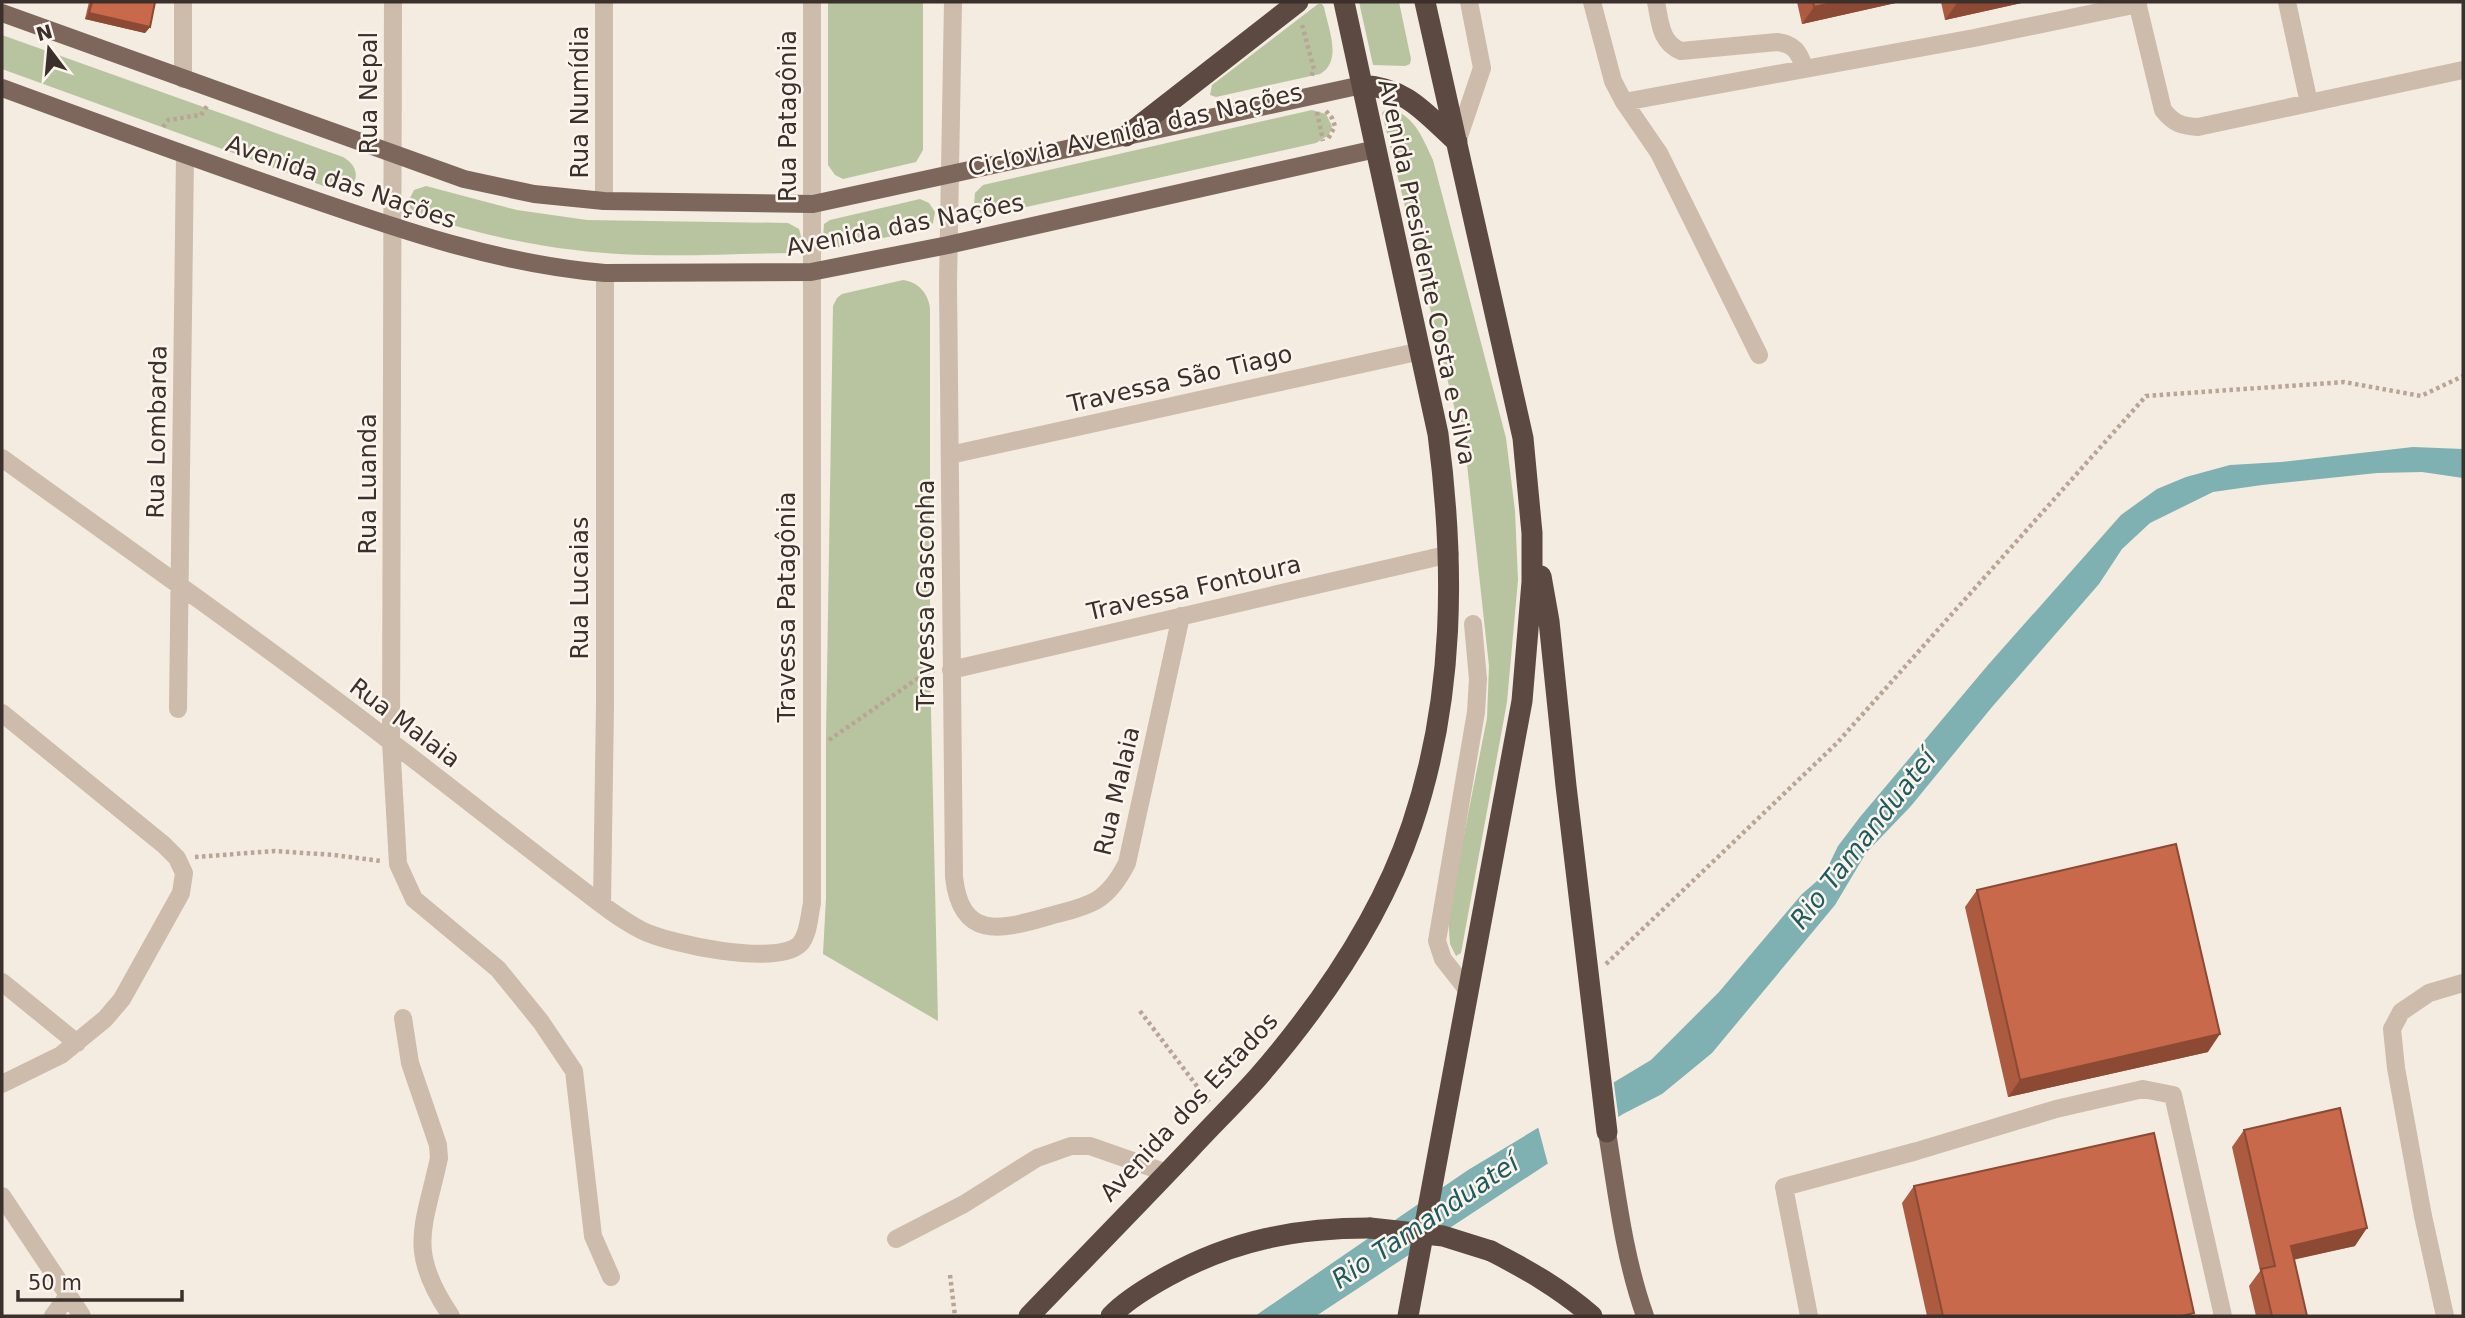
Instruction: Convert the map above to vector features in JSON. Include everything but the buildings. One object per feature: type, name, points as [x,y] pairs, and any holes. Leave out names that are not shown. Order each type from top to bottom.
[{"type":"highway","points":[[1126,136],[1298,2]]},
{"type":"highway","name":"Avenida Presidente Costa e Silva","points":[[1344,2],[1438,434],[1450,554]]},
{"type":"highway","points":[[1425,2],[1523,438],[1532,533],[1551,632],[1598,1073],[1607,1132]]},
{"type":"highway","points":[[1362,85],[1381,86],[1405,95],[1457,142]]},
{"type":"highway","points":[[1409,1313],[1522,701],[1530,620],[1532,533]]},
{"type":"highway","name":"Avenida dos Estados","points":[[1029,1316],[1258,1077],[1292,1036],[1371,917],[1407,838],[1427,775],[1448,652],[1450,554]]},
{"type":"highway","points":[[1113,1314],[1152,1285],[1192,1263],[1234,1246],[1279,1234],[1370,1227],[1443,1236],[1491,1251],[1534,1273],[1568,1295],[1592,1316]]},
{"type":"main road","name":"Avenida das Nações","points":[[2,13],[183,79],[210,98],[464,179],[502,189],[604,201],[813,204],[1362,85]]},
{"type":"main road","name":"Avenida das Nações","points":[[2,88],[159,136],[185,155],[438,242],[495,256],[605,273],[811,272],[948,245],[1376,149]]},
{"type":"main road","points":[[1607,1132],[1627,1252],[1645,1316]]},
{"type":"street","points":[[183,2],[183,79]]},
{"type":"street","name":"Rua Nepal","points":[[393,2],[393,227]]},
{"type":"street","name":"Rua Numídia","points":[[604,2],[604,201]]},
{"type":"street","name":"Rua Patagônia","points":[[811,272],[812,2]]},
{"type":"street","name":"Travessa Gasconha","points":[[953,2],[952,174],[948,245],[955,889],[964,910],[990,928]]},
{"type":"street","points":[[1457,142],[1482,68],[1469,2]]},
{"type":"street","points":[[1592,2],[1613,81],[1659,153],[1759,355]]},
{"type":"street","points":[[1656,2],[1664,36],[1673,48],[1681,51],[1777,42],[1789,44],[1800,54],[1804,67]]},
{"type":"street","points":[[2287,2],[2309,103]]},
{"type":"street","points":[[1624,102],[1804,67],[1882,55],[2138,3],[2163,110],[2171,120],[2181,126],[2198,127],[2463,70]]},
{"type":"street","name":"Rua Lombarda","points":[[178,709],[185,155]]},
{"type":"street","name":"Rua Luanda","points":[[393,227],[391,742],[398,864]]},
{"type":"street","name":"Travessa Patagônia","points":[[802,940],[812,903],[811,272]]},
{"type":"street","name":"Rua Lucaias","points":[[602,903],[605,273]]},
{"type":"street","name":"Travessa São Tiago","points":[[950,456],[1420,351]]},
{"type":"street","name":"Rua Malaia","points":[[2,458],[180,586],[642,931],[676,942],[766,955],[790,950],[802,940]]},
{"type":"street","name":"Travessa Fontoura","points":[[951,670],[1450,554]]},
{"type":"street","name":"Rua Malaia","points":[[990,928],[1008,928],[1083,906],[1097,900],[1119,878],[1127,863],[1181,616]]},
{"type":"street","points":[[1469,992],[1443,959],[1437,941],[1476,712],[1478,679],[1473,624]]},
{"type":"street","points":[[2,713],[177,858],[184,873],[181,893],[167,921],[122,999],[105,1019],[77,1043],[41,1066],[2,1084]]},
{"type":"street","points":[[398,864],[414,899],[498,970],[541,1022],[575,1071],[593,1236],[611,1278]]},
{"type":"street","points":[[2,982],[77,1043]]},
{"type":"street","points":[[2445,1316],[2423,1216],[2396,1069],[2392,1028],[2401,1012],[2430,993],[2463,983]]},
{"type":"street","points":[[403,1018],[411,1063],[438,1145],[439,1158],[421,1238],[424,1261],[440,1300],[451,1316]]},
{"type":"street","points":[[1809,1316],[1784,1187],[2056,1109],[2143,1089],[2173,1096],[2222,1316]]},
{"type":"street","points":[[896,1239],[964,1204],[1037,1158],[1071,1146],[1090,1146],[1167,1173]]},
{"type":"street","points":[[2,1196],[82,1316]]},
{"type":"street","points":[[53,1316],[68,1296]]},
{"type":"path","points":[[196,101],[210,98]]},
{"type":"path","points":[[210,98],[220,110]]},
{"type":"path","points":[[159,136],[169,120],[201,116],[210,98]]},
{"type":"path","name":"Ciclovia Avenida das Nações","points":[[1311,108],[1318,107],[1328,112],[1335,126],[1331,137],[1317,145]]},
{"type":"path","points":[[150,124],[159,136]]},
{"type":"path","points":[[159,136],[175,133]]},
{"type":"path","points":[[1588,982],[1837,743],[2146,396],[2344,382],[2421,396],[2463,376]]},
{"type":"path","points":[[812,746],[828,741],[930,670],[951,670]]},
{"type":"path","points":[[177,858],[275,851],[334,855],[398,864]]},
{"type":"path","points":[[1140,1011],[1220,1117]]},
{"type":"path","points":[[950,1275],[955,1316]]},
{"type":"green space","points":[[828,2],[923,2],[923,150],[916,162],[843,179],[835,175],[828,165]]},
{"type":"green space","points":[[1359,2],[1399,2],[1410,64],[1373,65]]},
{"type":"green space","points":[[1318,4],[1324,7],[1332,43],[1331,61],[1320,74],[1216,97],[1210,95],[1212,85]]},
{"type":"green space","points":[[2,35],[343,157],[354,168],[355,179],[347,188],[332,189],[2,69]]},
{"type":"green space","points":[[1391,109],[1412,123],[1422,136],[1433,160],[1506,438],[1515,511],[1518,580],[1507,702],[1461,953],[1456,956],[1450,944],[1448,916],[1487,718],[1489,666],[1466,455],[1382,113]]},
{"type":"green space","points":[[1312,110],[1326,114],[1332,126],[1329,135],[1316,143],[990,215],[981,213],[974,205],[975,193],[983,185]]},
{"type":"green space","points":[[426,186],[517,210],[587,220],[788,223],[799,229],[802,240],[796,252],[790,253],[655,255],[601,253],[555,247],[496,236],[418,215],[410,208],[410,198],[414,190]]},
{"type":"green space","points":[[920,199],[929,203],[935,212],[933,223],[926,229],[835,248],[830,247],[823,238],[824,224],[830,220]]},
{"type":"green space","points":[[903,280],[921,289],[930,308],[930,665],[938,1021],[823,954],[826,898],[833,306],[842,294]]},
{"type":"water","name":"Rio Tamanduateí","points":[[2413,447],[2463,449],[2463,478],[2422,472],[2377,473],[2213,492],[2150,523],[2122,549],[2099,584],[1992,707],[1911,806],[1866,853],[1835,905],[1712,1053],[1662,1094],[1623,1114],[1316,1316],[1255,1316],[1468,1170],[1651,1060],[1719,992],[1802,894],[1824,875],[1838,846],[1860,817],[1988,665],[2121,515],[2157,489],[2186,477],[2230,465]]},
{"type":"pier","points":[[1613,1077],[1619,1121],[1549,1168],[1537,1123]]}]
